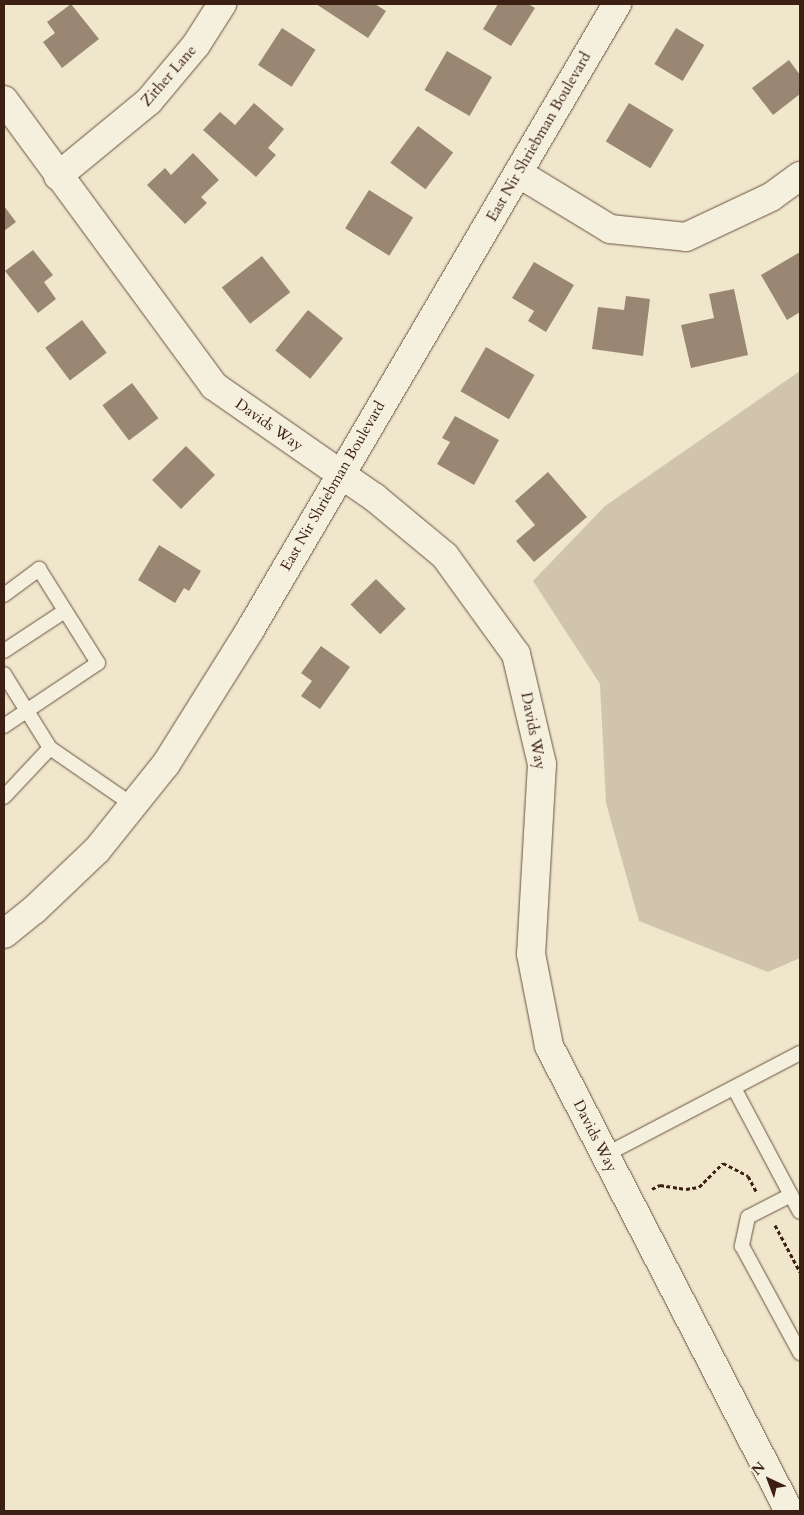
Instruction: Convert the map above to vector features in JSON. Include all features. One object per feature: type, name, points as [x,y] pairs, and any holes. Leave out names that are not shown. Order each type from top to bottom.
[{"type":"street","name":"Zither Lane","points":[[58,176],[149,101],[196,45],[222,4]]},
{"type":"street","name":"East Nir Shriebman Boulevard","points":[[4,934],[34,910],[97,850],[133,805],[196,718],[617,4]]},
{"type":"street","name":"Davids Way","points":[[4,100],[214,386],[374,497],[445,556],[516,654],[542,764],[530,954],[549,1046],[789,1511]]},
{"type":"street","points":[[518,173],[610,229],[686,236],[771,198],[800,176]]},
{"type":"lane","points":[[4,595],[38,568],[98,663],[4,726]]},
{"type":"lane","points":[[4,651],[65,611]]},
{"type":"lane","points":[[4,674],[50,748],[133,805]]},
{"type":"lane","points":[[4,797],[50,748]]},
{"type":"lane","points":[[605,1155],[800,1053]]},
{"type":"lane","points":[[734,1088],[784,1182],[796,1193],[800,1212]]},
{"type":"lane","points":[[796,1193],[748,1217],[742,1246],[800,1353]]},
{"type":"path","points":[[645,1192],[660,1185],[686,1189],[699,1187],[717,1167],[723,1163],[730,1164],[748,1176],[800,1272]]},
{"type":"shaded area","points":[[800,371],[800,958],[768,972],[639,921],[606,803],[600,684],[533,581],[605,506]]},
{"type":"building","points":[[71,4],[99,39],[62,68],[43,42],[55,33],[47,22]]},
{"type":"building","points":[[316,4],[375,4],[386,11],[368,38]]},
{"type":"building","points":[[498,4],[528,4],[535,8],[511,46],[483,29]]},
{"type":"building","points":[[282,28],[316,50],[292,87],[258,65]]},
{"type":"building","points":[[676,28],[704,45],[683,81],[654,64]]},
{"type":"building","points":[[447,51],[492,77],[470,116],[424,90]]},
{"type":"building","points":[[789,60],[800,75],[800,94],[773,115],[752,88]]},
{"type":"building","points":[[254,103],[284,129],[268,148],[276,155],[256,177],[203,130],[220,112],[235,125]]},
{"type":"building","points":[[629,103],[674,130],[650,168],[606,142]]},
{"type":"building","points":[[418,126],[453,152],[425,189],[390,163]]},
{"type":"building","points":[[193,153],[219,180],[201,197],[207,203],[185,224],[147,185],[165,168],[171,175]]},
{"type":"building","points":[[369,190],[413,218],[389,256],[345,228]]},
{"type":"building","points":[[4,206],[16,222],[4,231]]},
{"type":"building","points":[[33,250],[53,275],[44,282],[56,299],[38,313],[5,271]]},
{"type":"building","points":[[800,252],[800,312],[787,320],[761,275]]},
{"type":"building","points":[[262,256],[290,292],[250,324],[222,287]]},
{"type":"building","points":[[534,262],[574,285],[546,332],[528,321],[534,311],[512,298]]},
{"type":"building","points":[[734,289],[748,355],[691,368],[681,325],[714,318],[709,294]]},
{"type":"building","points":[[626,296],[650,299],[643,356],[592,349],[598,307],[624,310]]},
{"type":"building","points":[[308,310],[343,338],[310,379],[275,350]]},
{"type":"building","points":[[82,320],[107,353],[70,380],[45,348]]},
{"type":"building","points":[[486,347],[534,375],[509,419],[460,391]]},
{"type":"building","points":[[132,383],[158,418],[129,440],[102,405]]},
{"type":"building","points":[[455,416],[499,440],[474,485],[437,464],[450,442],[442,438]]},
{"type":"building","points":[[186,446],[215,475],[181,509],[152,480]]},
{"type":"building","points":[[548,472],[587,517],[534,562],[516,541],[535,525],[515,501]]},
{"type":"building","points":[[159,545],[201,571],[189,591],[184,588],[175,603],[138,580]]},
{"type":"building","points":[[376,579],[406,609],[380,634],[351,604]]},
{"type":"building","points":[[321,646],[350,667],[320,709],[301,696],[312,681],[301,673]]}]
